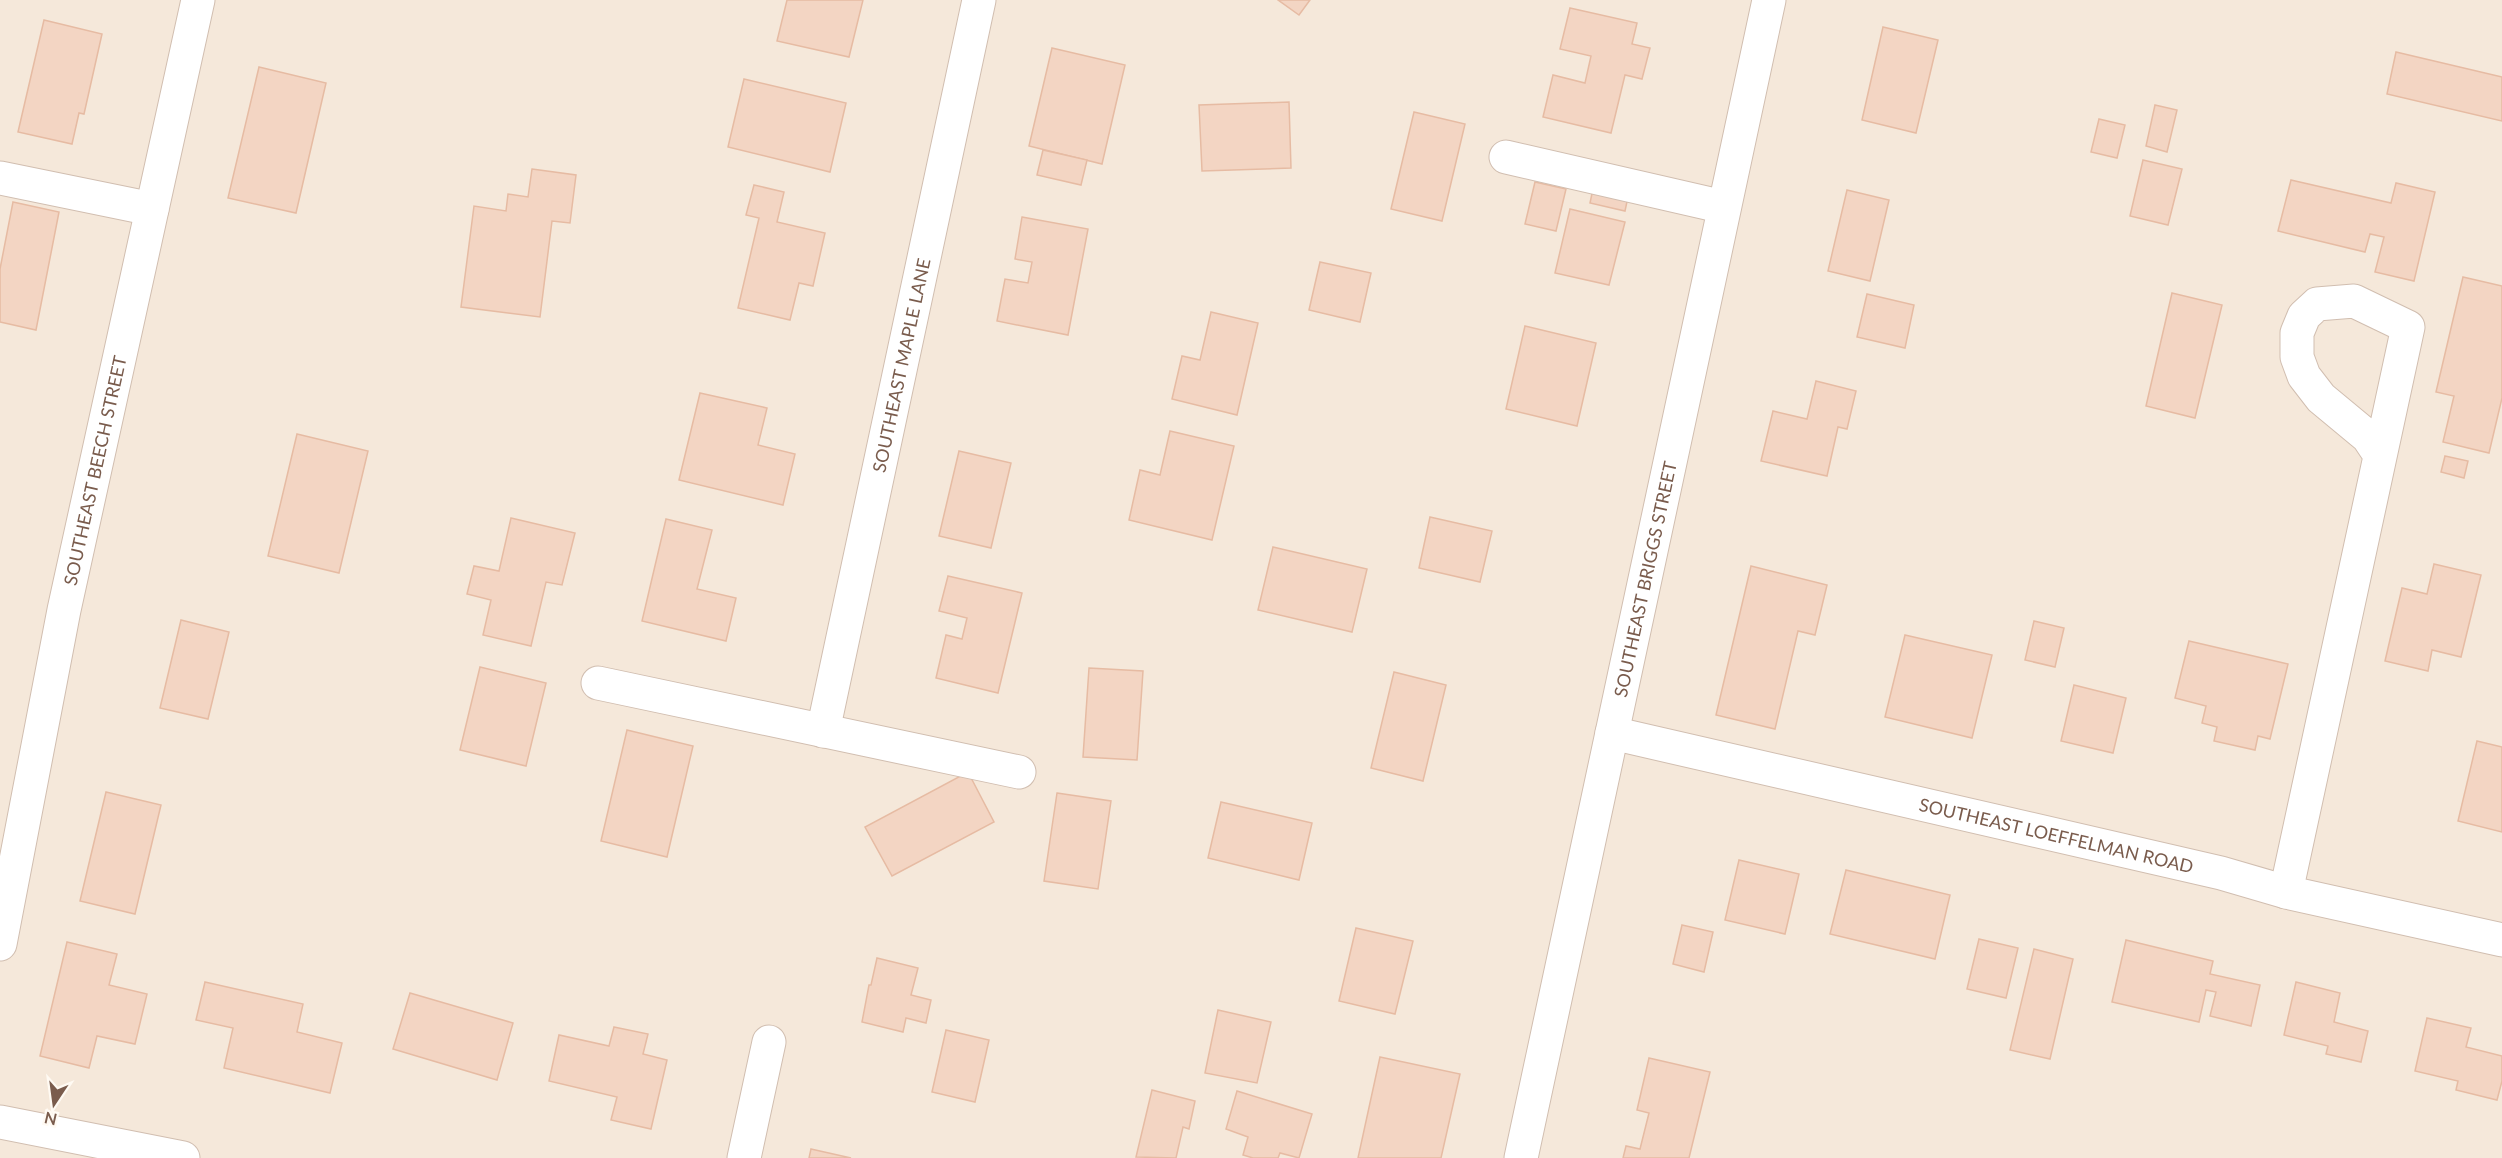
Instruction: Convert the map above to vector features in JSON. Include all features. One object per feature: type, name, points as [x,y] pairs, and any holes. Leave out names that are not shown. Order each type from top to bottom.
[{"type":"street","name":"SOUTHEAST BEECH STREET","points":[[0,944],[64,610],[198,0]]},
{"type":"street","name":"SOUTHEAST MAPLE LANE","points":[[823,731],[979,0]]},
{"type":"street","name":"SOUTHEAST BRIGGS STREET","points":[[1521,1158],[1769,0]]},
{"type":"street","points":[[1506,157],[1724,207]]},
{"type":"street","points":[[0,178],[152,209]]},
{"type":"street","points":[[2286,892],[2408,327],[2354,301],[2317,304],[2304,316],[2297,333],[2297,357],[2304,376],[2321,398],[2368,437],[2380,455]]},
{"type":"street","points":[[598,683],[1019,772]]},
{"type":"street","name":"SOUTHEAST LOEFFELMAN ROAD","points":[[1612,733],[2209,871],[2286,892],[2502,940]]},
{"type":"street","points":[[744,1158],[769,1042]]},
{"type":"street","points":[[0,1122],[183,1158]]},
{"type":"shaded area","points":[[0,0],[2502,0],[2502,1158],[0,1158]]},
{"type":"building","points":[[787,0],[863,0],[849,57],[777,41]]},
{"type":"building","points":[[1278,0],[1310,0],[1299,15]]},
{"type":"building","points":[[1570,8],[1637,23],[1632,44],[1650,48],[1642,79],[1625,75],[1611,133],[1543,117],[1553,75],[1585,83],[1591,56],[1560,49]]},
{"type":"building","points":[[44,20],[102,34],[84,114],[79,113],[72,144],[18,132]]},
{"type":"building","points":[[1883,27],[1938,40],[1916,133],[1862,120]]},
{"type":"building","points":[[1052,48],[1125,65],[1102,164],[1029,146]]},
{"type":"building","points":[[2396,52],[2502,77],[2502,121],[2387,94]]},
{"type":"building","points":[[259,67],[326,83],[296,213],[228,198]]},
{"type":"building","points":[[744,79],[846,103],[830,172],[728,147]]},
{"type":"building","points":[[1289,102],[1291,168],[1202,171],[1199,105]]},
{"type":"building","points":[[2155,105],[2177,110],[2167,152],[2146,146]]},
{"type":"building","points":[[1414,112],[1465,124],[1442,221],[1391,209]]},
{"type":"building","points":[[2099,119],[2125,125],[2117,158],[2091,152]]},
{"type":"building","points":[[1043,150],[1087,160],[1081,185],[1037,175]]},
{"type":"building","points":[[2143,160],[2182,169],[2168,225],[2130,216]]},
{"type":"building","points":[[532,169],[576,175],[570,223],[552,221],[540,317],[461,307],[474,206],[506,211],[508,194],[528,197]]},
{"type":"building","points":[[2291,180],[2391,203],[2396,183],[2435,192],[2414,281],[2375,272],[2384,237],[2370,234],[2365,252],[2278,231]]},
{"type":"building","points":[[1535,182],[1566,189],[1556,231],[1525,224]]},
{"type":"building","points":[[1594,184],[1629,192],[1625,211],[1590,203]]},
{"type":"building","points":[[754,185],[784,192],[777,222],[825,233],[813,286],[799,283],[790,320],[738,308],[759,218],[746,215]]},
{"type":"building","points":[[1847,190],[1889,200],[1870,281],[1828,271]]},
{"type":"building","points":[[13,202],[59,212],[36,330],[0,322],[0,269]]},
{"type":"building","points":[[1570,209],[1625,222],[1609,285],[1555,273]]},
{"type":"building","points":[[1022,217],[1088,229],[1068,335],[997,321],[1005,279],[1028,283],[1032,262],[1015,259]]},
{"type":"building","points":[[1320,262],[1371,273],[1360,322],[1309,310]]},
{"type":"building","points":[[2463,277],[2502,286],[2502,398],[2489,453],[2443,442],[2454,396],[2436,392]]},
{"type":"building","points":[[2172,293],[2222,305],[2195,418],[2146,406]]},
{"type":"building","points":[[1867,294],[1914,305],[1905,348],[1857,337]]},
{"type":"building","points":[[1211,312],[1258,323],[1237,415],[1172,399],[1182,356],[1200,360]]},
{"type":"building","points":[[1525,326],[1596,343],[1577,426],[1506,409]]},
{"type":"building","points":[[1816,381],[1856,391],[1847,429],[1838,427],[1827,476],[1761,461],[1773,411],[1807,419]]},
{"type":"building","points":[[700,393],[767,408],[758,445],[795,454],[783,505],[679,480]]},
{"type":"building","points":[[1170,431],[1234,446],[1212,540],[1129,520],[1140,470],[1160,475]]},
{"type":"building","points":[[297,434],[368,451],[339,573],[268,556]]},
{"type":"building","points":[[959,451],[1011,463],[991,548],[939,536]]},
{"type":"building","points":[[2445,456],[2468,461],[2464,478],[2441,472]]},
{"type":"building","points":[[1430,517],[1492,531],[1480,582],[1419,568]]},
{"type":"building","points":[[511,518],[575,533],[562,585],[546,582],[531,646],[483,635],[491,600],[467,594],[474,566],[499,571]]},
{"type":"building","points":[[666,519],[712,530],[697,589],[736,598],[726,641],[642,621]]},
{"type":"building","points":[[1273,547],[1367,569],[1352,632],[1258,610]]},
{"type":"building","points":[[2434,564],[2481,575],[2461,657],[2432,650],[2428,671],[2385,661],[2402,588],[2427,594]]},
{"type":"building","points":[[1751,566],[1827,585],[1815,635],[1798,631],[1775,729],[1716,715]]},
{"type":"building","points":[[948,576],[1022,593],[998,693],[936,678],[946,635],[962,639],[967,618],[939,611]]},
{"type":"building","points":[[181,620],[229,632],[208,719],[160,708]]},
{"type":"building","points":[[2034,621],[2064,628],[2055,667],[2025,660]]},
{"type":"building","points":[[1905,635],[1992,655],[1972,738],[1885,717]]},
{"type":"building","points":[[2189,641],[2288,664],[2270,739],[2258,736],[2255,750],[2214,741],[2217,727],[2202,723],[2206,706],[2175,698]]},
{"type":"building","points":[[480,667],[546,683],[526,766],[460,750]]},
{"type":"building","points":[[1089,668],[1143,671],[1137,760],[1083,757]]},
{"type":"building","points":[[1394,672],[1446,685],[1423,781],[1371,768]]},
{"type":"building","points":[[2074,685],[2126,698],[2113,753],[2061,741]]},
{"type":"building","points":[[627,730],[693,746],[667,857],[601,841]]},
{"type":"building","points":[[2477,741],[2502,747],[2502,832],[2458,821]]},
{"type":"building","points":[[968,772],[994,822],[892,876],[865,827]]},
{"type":"building","points":[[106,792],[161,805],[135,914],[80,901]]},
{"type":"building","points":[[1057,793],[1111,801],[1098,889],[1044,881]]},
{"type":"building","points":[[1221,802],[1312,823],[1299,880],[1208,858]]},
{"type":"building","points":[[1739,860],[1799,874],[1785,934],[1725,920]]},
{"type":"building","points":[[1846,870],[1950,895],[1935,959],[1830,934]]},
{"type":"building","points":[[1682,925],[1713,932],[1704,972],[1673,964]]},
{"type":"building","points":[[1356,928],[1413,941],[1395,1014],[1339,1001]]},
{"type":"building","points":[[1979,939],[2018,948],[2006,998],[1967,989]]},
{"type":"building","points":[[2126,940],[2213,961],[2210,974],[2260,985],[2251,1026],[2210,1016],[2216,992],[2206,990],[2199,1022],[2112,1002]]},
{"type":"building","points":[[67,942],[117,954],[109,985],[147,994],[135,1044],[97,1036],[89,1068],[40,1056]]},
{"type":"building","points":[[2034,949],[2073,959],[2050,1059],[2010,1050]]},
{"type":"building","points":[[877,958],[918,968],[911,995],[931,1000],[926,1023],[906,1018],[903,1032],[862,1022]]},
{"type":"building","points":[[205,982],[303,1004],[297,1032],[342,1043],[330,1093],[224,1068],[233,1028],[196,1020]]},
{"type":"building","points":[[2296,982],[2340,993],[2334,1022],[2368,1031],[2361,1062],[2326,1054],[2328,1046],[2284,1035]]},
{"type":"building","points":[[410,993],[513,1023],[497,1080],[393,1049]]},
{"type":"building","points":[[1218,1010],[1271,1022],[1257,1083],[1205,1073]]},
{"type":"building","points":[[2427,1018],[2471,1028],[2466,1047],[2502,1056],[2502,1081],[2497,1100],[2456,1090],[2458,1081],[2415,1071]]},
{"type":"building","points":[[614,1027],[648,1034],[643,1054],[667,1060],[651,1129],[611,1120],[617,1097],[549,1081],[559,1035],[609,1046]]},
{"type":"building","points":[[946,1030],[989,1040],[975,1102],[932,1092]]},
{"type":"building","points":[[1380,1057],[1460,1074],[1441,1158],[1358,1158]]},
{"type":"building","points":[[1649,1058],[1710,1072],[1689,1158],[1623,1158],[1626,1146],[1640,1149],[1649,1113],[1637,1110]]},
{"type":"building","points":[[1152,1090],[1195,1101],[1189,1129],[1183,1127],[1176,1158],[1136,1157]]},
{"type":"building","points":[[1237,1091],[1312,1114],[1299,1158],[1280,1153],[1278,1158],[1253,1158],[1243,1155],[1248,1137],[1226,1129]]},
{"type":"building","points":[[811,1149],[851,1158],[809,1158]]}]
